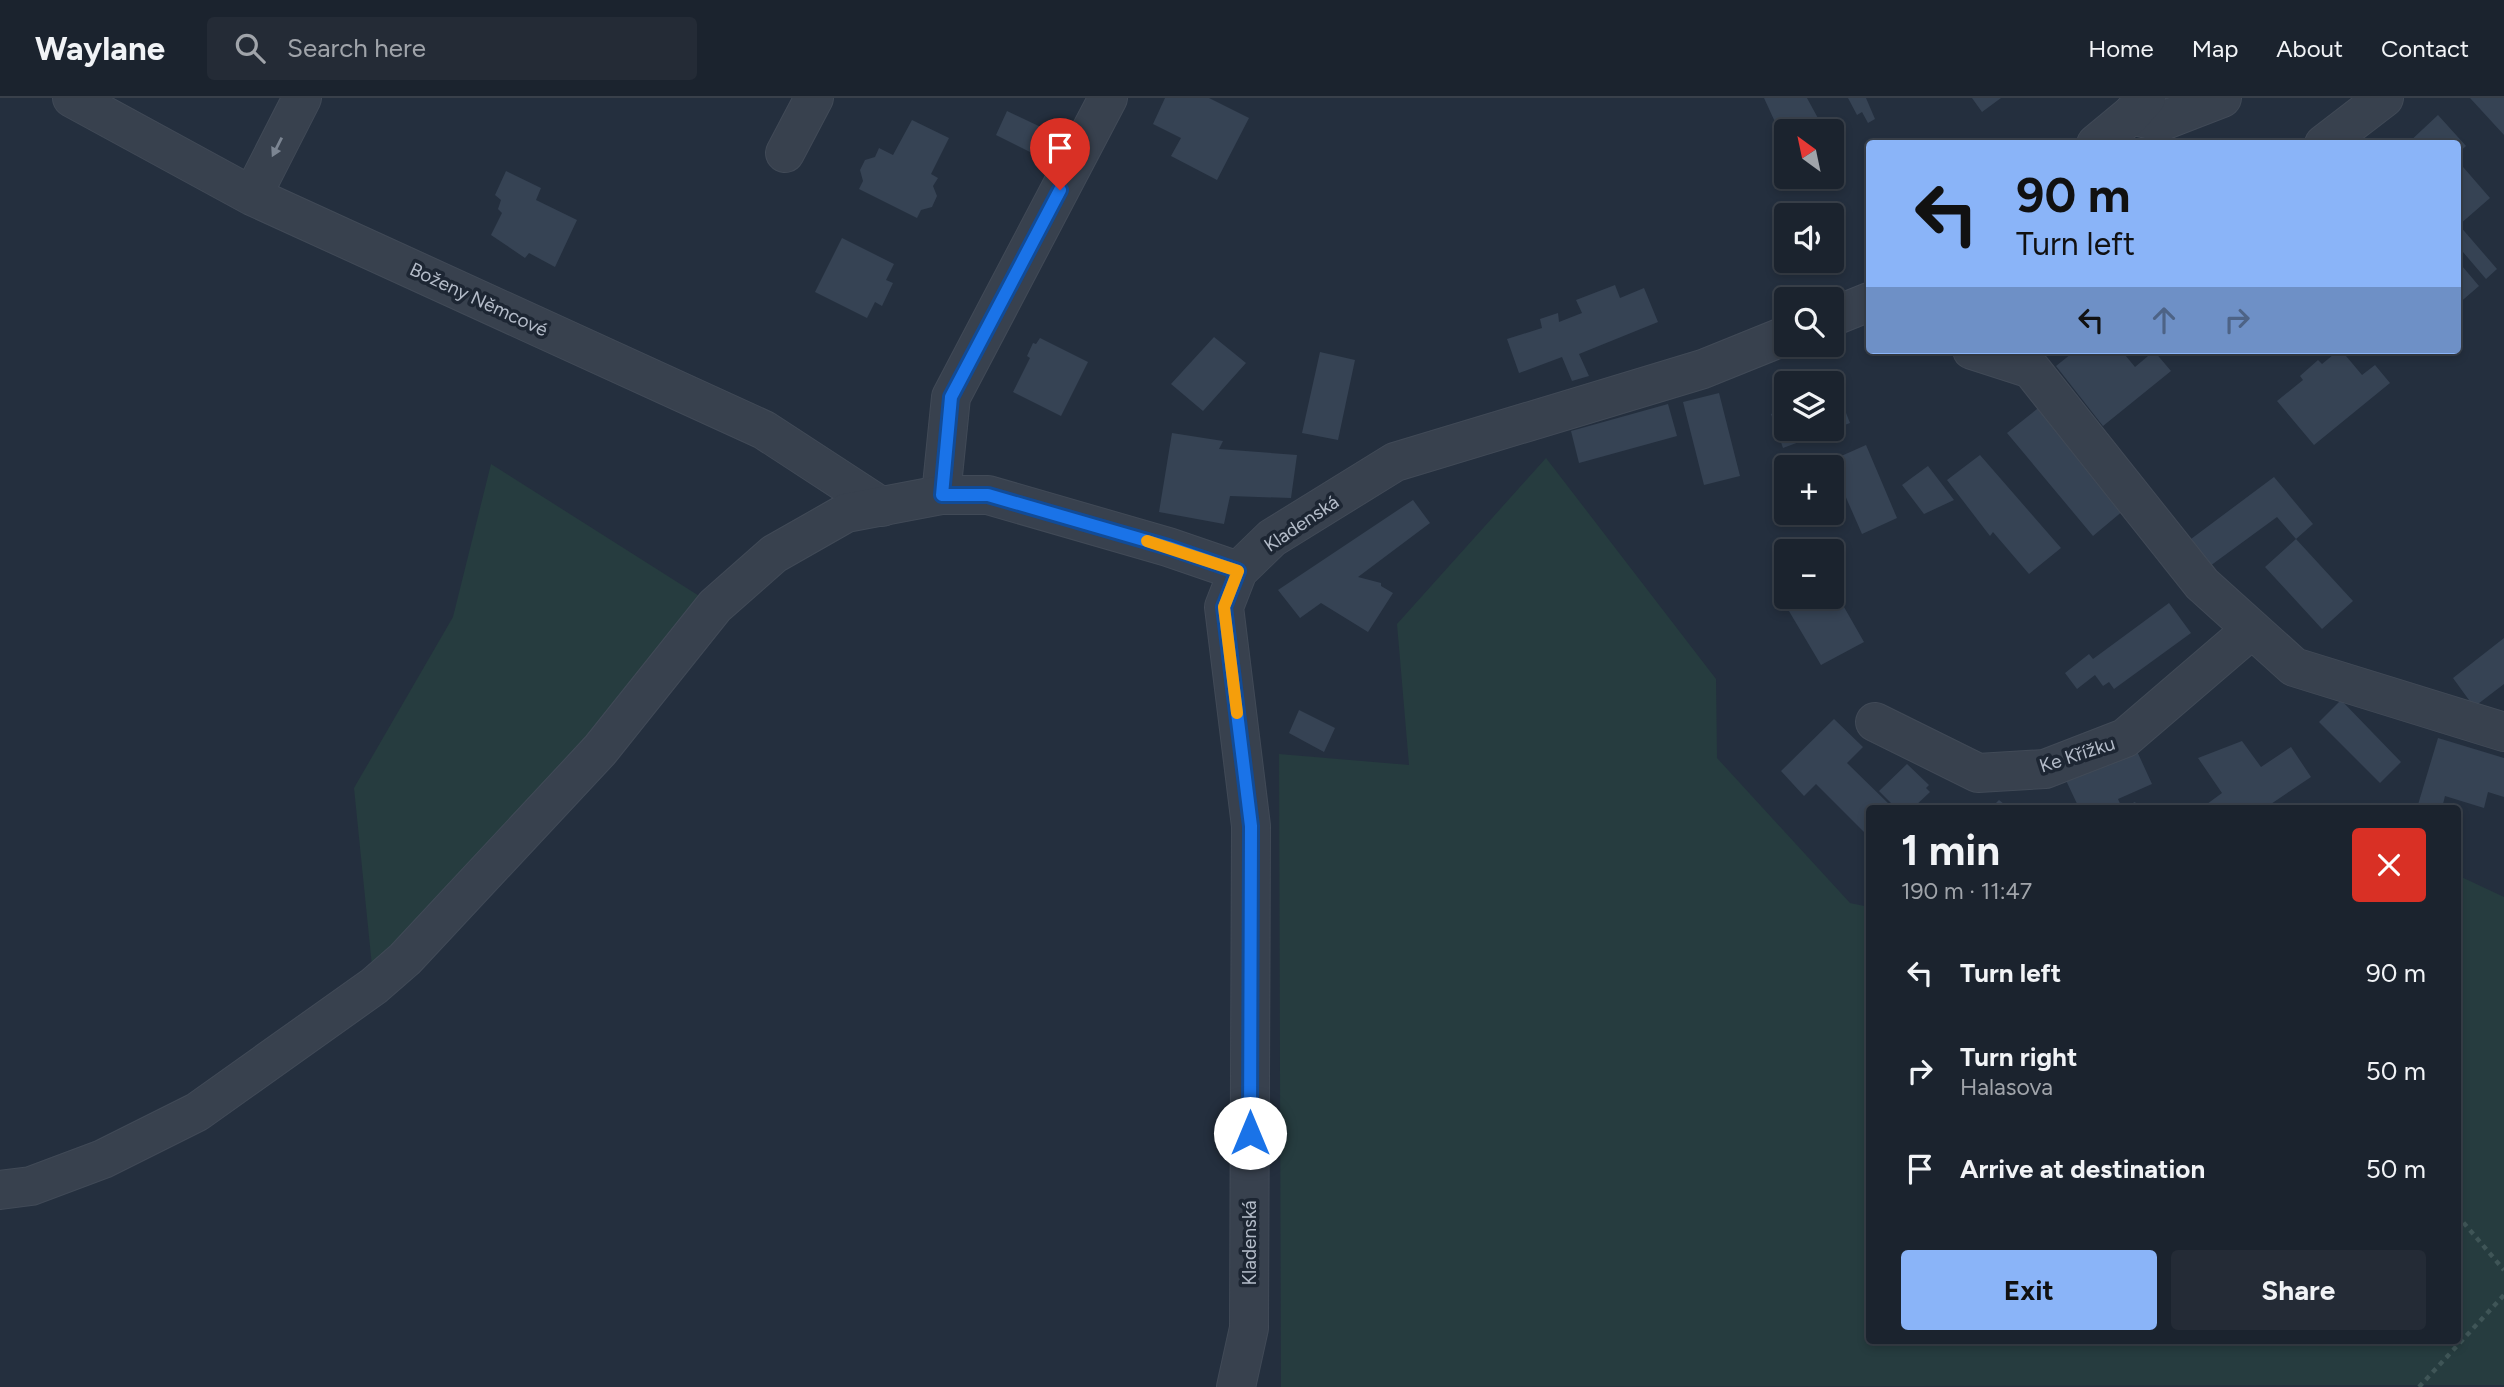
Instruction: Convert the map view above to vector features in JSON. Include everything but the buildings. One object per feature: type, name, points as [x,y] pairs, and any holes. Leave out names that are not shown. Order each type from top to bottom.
[{"type":"street","name":"Boženy Němcové","points":[[72,98],[252,196],[764,429],[882,507]]},
{"type":"street","points":[[252,196],[302,98]]},
{"type":"street","points":[[785,153],[814,98]]},
{"type":"street","points":[[942,495],[951,397],[1108,98]]},
{"type":"street","points":[[2100,140],[2138,106],[2160,122],[2222,98]]},
{"type":"street","points":[[2329,140],[2384,98]]},
{"type":"street","points":[[1844,312],[1866,303]]},
{"type":"street","name":"Kladenská","points":[[1236,1387],[1249,1328],[1251,826],[1224,607],[1238,571],[1272,538],[1395,462],[1703,369],[1774,340]]},
{"type":"street","points":[[2018,354],[2041,356],[2202,584],[2294,667],[2504,732]]},
{"type":"street","points":[[0,1190],[31,1186],[103,1159],[197,1112],[374,986],[405,959],[600,750],[715,606],[774,554],[846,513],[942,495],[988,495],[1168,547],[1238,571]]},
{"type":"street","name":"Ke Křížku","points":[[1875,722],[1978,773],[2045,769],[2125,738],[2251,630]]},
{"type":"path","points":[[2461,1221],[2504,1270]]},
{"type":"path","points":[[2461,1342],[2504,1295]]},
{"type":"path","points":[[2419,1387],[2459,1344]]},
{"type":"green space","points":[[1546,458],[1716,679],[1717,758],[1850,903],[1866,906],[1866,1344],[2461,1344],[2461,877],[2504,897],[2504,1385],[1281,1387],[1279,754],[1409,765],[1397,624]]},
{"type":"green space","points":[[491,464],[715,606],[374,986],[354,788],[453,617]]},
{"type":"slow traffic","points":[[1147,541],[1238,571],[1224,607],[1237,713]]},
{"type":"route","points":[[1060,190],[951,397],[942,495],[988,495],[1168,547],[1238,571],[1224,607],[1251,826],[1250,1133]]}]
